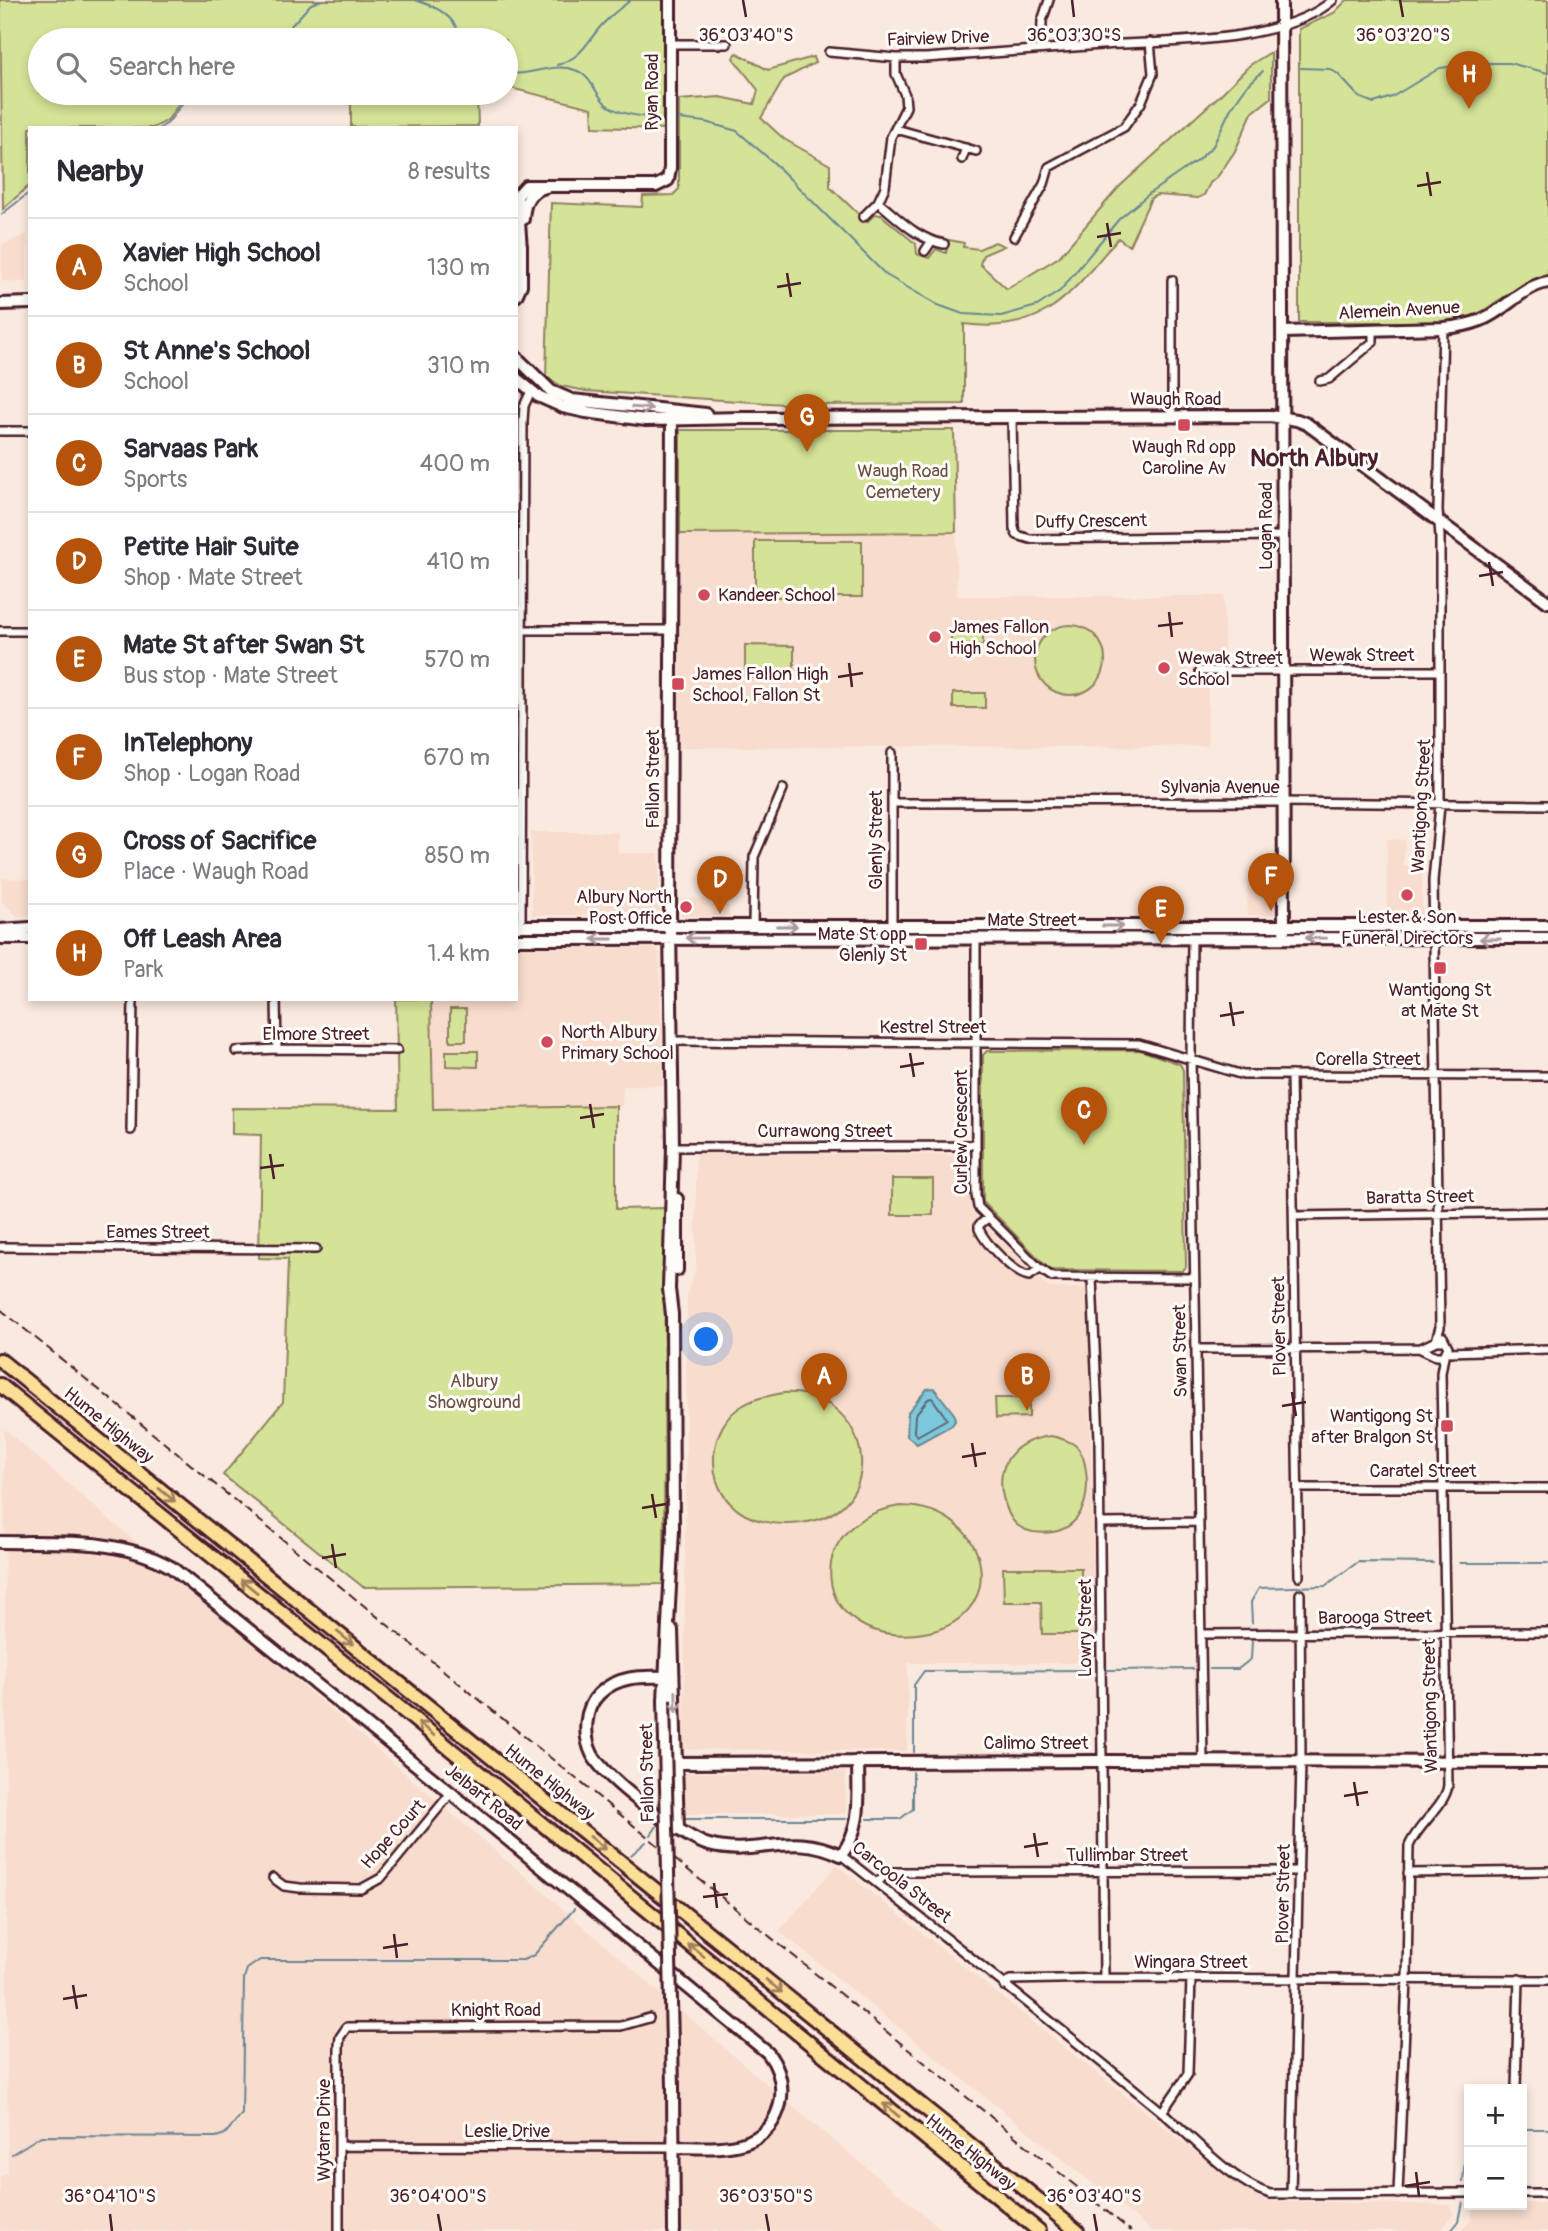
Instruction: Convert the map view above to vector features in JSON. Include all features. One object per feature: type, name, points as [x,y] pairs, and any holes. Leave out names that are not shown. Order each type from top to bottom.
[{"type":"highway","name":"Hume Highway","points":[[0,1360],[1077,2231]]},
{"type":"highway","name":"Hume Highway","points":[[0,1385],[1039,2231]]},
{"type":"street","name":"Ryan Road","points":[[525,188],[656,186],[669,177],[670,0]]},
{"type":"street","points":[[1041,49],[1042,21],[1049,0]]},
{"type":"street","name":"Logan Road","points":[[1282,0],[1284,932]]},
{"type":"street","name":"Fairview Drive","points":[[829,52],[897,58],[1235,36],[1282,26],[1314,13],[1333,0]]},
{"type":"street","points":[[1014,237],[1044,184],[1049,167],[1124,127],[1141,103],[1153,74],[1150,42]]},
{"type":"street","points":[[670,44],[727,44]]},
{"type":"street","points":[[863,217],[878,202],[885,187],[891,137],[906,107],[905,95],[896,74],[897,58]]},
{"type":"street","points":[[896,129],[976,151]]},
{"type":"street","points":[[962,159],[966,148]]},
{"type":"street","points":[[878,202],[901,223],[931,242],[944,244]]},
{"type":"street","points":[[518,212],[521,249],[521,285],[518,292]]},
{"type":"street","points":[[925,251],[931,242]]},
{"type":"street","points":[[1172,280],[1172,416]]},
{"type":"street","name":"Alemein Avenue","points":[[1283,332],[1443,328],[1482,320],[1527,289],[1548,282]]},
{"type":"street","points":[[0,304],[28,303]]},
{"type":"street","name":"Wantigong Street","points":[[1398,2193],[1407,1979],[1409,1846],[1415,1832],[1447,1791],[1433,933],[1433,881],[1440,805],[1439,522],[1443,328]]},
{"type":"street","points":[[1320,381],[1329,379],[1373,342],[1373,330]]},
{"type":"street","name":"Waugh Road","points":[[518,359],[551,391],[572,400],[671,416]]},
{"type":"street","name":"Waugh Road","points":[[518,380],[546,400],[586,412],[743,418],[1172,416],[1297,419],[1548,602]]},
{"type":"street","points":[[518,926],[519,630],[524,406],[531,391]]},
{"type":"street","name":"Fallon Street","points":[[671,416],[670,932],[677,1270],[671,1314],[673,1530],[664,1700],[674,2231]]},
{"type":"street","name":"Duffy Crescent","points":[[1012,417],[1014,528],[1017,535],[1030,539],[1284,536]]},
{"type":"street","points":[[0,431],[28,431]]},
{"type":"street","points":[[519,630],[670,630]]},
{"type":"street","points":[[0,631],[28,631]]},
{"type":"street","name":"Wewak Street","points":[[1200,671],[1440,671]]},
{"type":"street","name":"Glenly Street","points":[[892,753],[892,926]]},
{"type":"street","points":[[753,926],[754,857],[783,789]]},
{"type":"street","name":"Sylvania Avenue","points":[[892,803],[1284,802],[1548,805]]},
{"type":"street","points":[[0,918],[9,925],[28,932]]},
{"type":"street","name":"Mate Street","points":[[518,926],[976,938],[1192,938],[1284,932]]},
{"type":"street","name":"Mate Street","points":[[518,939],[753,926],[1433,933],[1548,938]]},
{"type":"street","name":"Mate Street","points":[[1433,933],[1548,926]]},
{"type":"street","points":[[0,930],[28,932]]},
{"type":"street","points":[[0,938],[28,932]]},
{"type":"street","name":"Curlew Crescent","points":[[976,938],[977,1202],[988,1218],[1040,1269],[1052,1277],[1194,1278]]},
{"type":"street","name":"Swan Street","points":[[1192,938],[1191,1060],[1203,1762]]},
{"type":"street","points":[[131,1130],[133,1001]]},
{"type":"street","points":[[276,1001],[276,1049]]},
{"type":"street","name":"Kestrel Street","points":[[672,1041],[1139,1044],[1191,1060]]},
{"type":"street","name":"Elmore Street","points":[[236,1051],[397,1050]]},
{"type":"street","name":"Corella Street","points":[[1191,1060],[1237,1074],[1548,1076]]},
{"type":"street","name":"Plover Street","points":[[1291,1075],[1299,1576]]},
{"type":"street","name":"Currawong Street","points":[[673,1147],[976,1144]]},
{"type":"street","name":"Baratta Street","points":[[1294,1216],[1548,1212]]},
{"type":"street","points":[[988,1218],[978,1229],[989,1245],[1019,1274],[1029,1276],[1040,1269]]},
{"type":"street","name":"Eames Street","points":[[0,1247],[316,1249]]},
{"type":"street","name":"Lowry Street","points":[[1092,1278],[1100,1523],[1104,1978]]},
{"type":"street","points":[[1197,1349],[1548,1349]]},
{"type":"street","name":"Caratel Street","points":[[1298,1488],[1548,1488]]},
{"type":"street","points":[[1100,1523],[1199,1522]]},
{"type":"street","points":[[195,1543],[206,1527]]},
{"type":"street","name":"Jelbart Road","points":[[0,1542],[106,1544],[135,1551],[159,1561],[451,1793],[774,2060],[780,2077],[781,2099],[775,2118],[759,2136],[738,2145],[674,2147]]},
{"type":"street","name":"Plover Street","points":[[1292,2194],[1301,1762],[1300,1594]]},
{"type":"street","points":[[669,1610],[674,1642],[678,1830]]},
{"type":"street","name":"Barooga Street","points":[[1202,1634],[1548,1632]]},
{"type":"street","name":"Carcoola Street","points":[[665,1677],[634,1677],[608,1686],[598,1695],[587,1716],[587,1735],[592,1754],[601,1766],[643,1804],[678,1830],[709,1845],[729,1848],[808,1843],[841,1855],[1162,2112],[1238,2178],[1255,2189],[1270,2194],[1292,2194]]},
{"type":"street","points":[[841,1855],[852,1839],[858,1817],[858,1761]]},
{"type":"street","name":"Calimo Street","points":[[677,1763],[1548,1762]]},
{"type":"street","name":"Hope Court","points":[[273,1878],[284,1886],[360,1889],[381,1878],[451,1793]]},
{"type":"street","name":"Tullimbar Street","points":[[877,1883],[888,1872],[1299,1871]]},
{"type":"street","points":[[1408,1872],[1548,1871]]},
{"type":"street","name":"Wingara Street","points":[[1004,1986],[1010,1980],[1104,1978],[1548,1980]]},
{"type":"street","points":[[1162,2112],[1188,2074],[1191,1979]]},
{"type":"street","points":[[1516,2084],[1519,1979]]},
{"type":"street","name":"Knight Road","points":[[343,2030],[353,2026],[621,2026],[649,2018]]},
{"type":"street","name":"Wytarra Drive","points":[[339,2231],[339,2046],[343,2030]]},
{"type":"street","name":"Leslie Drive","points":[[340,2146],[674,2147]]},
{"type":"street","points":[[1292,2194],[1464,2193]]},
{"type":"street","points":[[1527,2193],[1548,2193]]},
{"type":"shaded area","points":[[27,234],[27,282],[2,281],[2,245]]},
{"type":"shaded area","name":"James Fallon High School","points":[[956,532],[957,596],[1224,596],[1224,660],[1197,658],[1191,661],[1187,671],[1189,679],[1194,683],[1201,685],[1208,682],[1208,746],[680,747],[680,534]]},
{"type":"shaded area","points":[[531,832],[618,832],[618,853],[659,853],[659,915],[532,915]]},
{"type":"shaded area","points":[[1387,839],[1405,840],[1403,865],[1422,865],[1422,915],[1387,915]]},
{"type":"shaded area","points":[[2,878],[28,879],[28,917],[18,917],[2,901]]},
{"type":"shaded area","points":[[1247,880],[1274,880],[1274,915],[1248,915]]},
{"type":"shaded area","points":[[728,898],[729,916],[681,914],[681,899]]},
{"type":"shaded area","name":"North Albury Primary School","points":[[518,948],[653,948],[659,952],[663,1085],[623,1086],[622,1106],[433,1109],[431,1001],[518,1001]]},
{"type":"shaded area","points":[[696,1153],[969,1155],[972,1161],[971,1211],[1049,1288],[1088,1288],[1095,1663],[908,1663],[907,1751],[684,1749],[687,1294],[696,1268]]},
{"type":"shaded area","points":[[4,1429],[806,2118],[944,2231],[0,2231],[0,2177],[8,2173]]},
{"type":"shaded area","points":[[845,1772],[846,1814],[684,1814],[684,1773]]},
{"type":"shaded area","points":[[837,1865],[1229,2179],[1265,2201],[1449,2205],[1454,2214],[1440,2231],[1152,2231],[779,1931]]},
{"type":"shaded area","points":[[1527,2203],[1548,2203],[1548,2231],[1461,2231],[1472,2219],[1472,2210],[1527,2210]]},
{"type":"green space","points":[[0,0],[664,0],[665,129],[593,127],[592,108],[518,90],[518,28],[28,28],[28,105],[178,105],[167,121],[157,126],[28,126],[28,187],[3,209]]},
{"type":"green space","points":[[1347,0],[1548,0],[1548,276],[1525,283],[1477,315],[1446,322],[1299,322],[1299,29],[1334,13]]},
{"type":"green space","points":[[1271,52],[1271,98],[1252,113],[1235,151],[1204,195],[1198,198],[1157,195],[1151,198],[1129,246],[1118,238],[1070,292],[1054,306],[1036,316],[1016,323],[992,326],[964,324],[964,404],[799,405],[586,391],[561,386],[546,376],[551,203],[642,207],[643,196],[673,195],[679,189],[679,100],[720,97],[754,104],[758,90],[733,58],[737,53],[768,70],[813,57],[815,63],[784,79],[761,118],[784,139],[830,165],[830,187],[867,222],[875,214],[881,215],[916,244],[917,254],[929,258],[936,249],[946,253],[949,240],[964,243],[963,247],[979,249],[995,242],[1004,246],[983,255],[980,264],[1007,289],[1059,257],[1119,187],[1250,65]]},
{"type":"green space","points":[[351,105],[477,105],[478,126],[351,126]]},
{"type":"green space","name":"Waugh Road Cemetery","points":[[680,430],[954,430],[956,532],[680,534]]},
{"type":"green space","points":[[755,541],[862,541],[862,597],[755,597]]},
{"type":"green space","points":[[1077,625],[1090,631],[1099,640],[1103,646],[1103,674],[1095,685],[1084,693],[1063,695],[1045,685],[1037,674],[1035,653],[1045,635],[1056,627]]},
{"type":"green space","points":[[951,630],[983,630],[983,645],[951,645]]},
{"type":"green space","points":[[745,645],[794,646],[794,678],[745,678]]},
{"type":"green space","points":[[953,693],[985,693],[985,708],[953,708]]},
{"type":"green space","name":"Albury Showground","points":[[396,1001],[431,1001],[433,1109],[616,1106],[616,1209],[665,1208],[664,1584],[363,1587],[223,1475],[283,1402],[288,1259],[259,1258],[261,1135],[232,1134],[232,1108],[398,1109]]},
{"type":"green space","points":[[450,1009],[466,1009],[466,1041],[450,1041]]},
{"type":"green space","points":[[1140,1050],[1180,1064],[1183,1070],[1186,1267],[1182,1271],[1050,1270],[983,1202],[983,1055],[987,1051]]},
{"type":"green space","points":[[446,1051],[478,1051],[478,1067],[446,1066]]},
{"type":"green space","points":[[892,1179],[933,1179],[933,1215],[892,1215]]},
{"type":"green space","points":[[783,1393],[813,1397],[836,1410],[852,1429],[860,1452],[860,1476],[850,1497],[831,1514],[801,1523],[763,1521],[738,1510],[722,1493],[714,1467],[717,1439],[731,1415],[752,1401]]},
{"type":"green space","points":[[995,1398],[1029,1398],[1029,1417],[996,1418]]},
{"type":"green space","points":[[1051,1436],[1071,1442],[1080,1452],[1086,1471],[1086,1497],[1083,1508],[1070,1525],[1048,1533],[1033,1532],[1019,1526],[1009,1514],[1001,1485],[1002,1473],[1013,1452],[1036,1439]]},
{"type":"green space","points":[[901,1506],[933,1511],[957,1525],[973,1544],[980,1567],[979,1589],[968,1610],[948,1626],[917,1634],[881,1632],[855,1621],[838,1602],[831,1579],[833,1556],[845,1533],[868,1516]]},
{"type":"green space","points":[[1003,1568],[1081,1568],[1081,1634],[1042,1634],[1041,1602],[1004,1602]]},
{"type":"water","points":[[934,1388],[954,1414],[955,1421],[917,1444],[907,1436],[908,1412],[927,1389]]},
{"type":"waterway","points":[[289,28],[311,4],[322,0]]},
{"type":"waterway","points":[[415,0],[444,14],[457,28]]},
{"type":"waterway","points":[[557,65],[578,54],[604,22],[631,0]]},
{"type":"waterway","points":[[1301,68],[1330,69],[1359,97],[1374,103],[1392,97],[1440,68],[1509,63],[1548,73]]},
{"type":"waterway","points":[[518,74],[549,68],[575,70],[589,80],[603,101],[612,108],[659,118]]},
{"type":"waterway","points":[[679,119],[705,122],[737,131],[773,162],[886,275],[938,305],[963,314],[1001,316],[1037,306],[1060,291],[1119,219],[1213,146],[1230,110],[1246,87],[1263,71]]},
{"type":"waterway","points":[[163,126],[181,105]]},
{"type":"waterway","points":[[2,214],[28,194]]},
{"type":"waterway","points":[[1252,1623],[1251,1602],[1259,1588],[1325,1586],[1358,1562],[1433,1563]]},
{"type":"waterway","points":[[1460,1563],[1548,1563]]},
{"type":"waterway","points":[[1210,1669],[1238,1669],[1251,1659],[1252,1641]]},
{"type":"waterway","points":[[1108,1670],[1193,1669]]},
{"type":"waterway","points":[[914,1752],[914,1685],[924,1671],[1090,1670]]},
{"type":"waterway","points":[[868,1819],[900,1819],[913,1809],[913,1772]]},
{"type":"waterway","points":[[685,1819],[846,1819]]},
{"type":"waterway","points":[[651,1835],[657,1826]]},
{"type":"waterway","points":[[631,1855],[646,1842]]},
{"type":"waterway","points":[[12,2154],[41,2136],[216,2137],[225,2134],[242,2114],[244,1978],[247,1969],[260,1960],[523,1960],[534,1955],[574,1909]]},
{"type":"waterway","points":[[1527,2129],[1548,2129]]},
{"type":"waterway","points":[[1463,2182],[1466,2147]]},
{"type":"waterway","points":[[1451,2231],[1459,2221],[1463,2202]]},
{"type":"railway","points":[[0,1309],[1131,2231]]},
{"type":"place","name":"Off Leash Area","points":[[1469,109]]},
{"type":"place","name":"Waugh Rd opp Caroline Av","points":[[1184,425]]},
{"type":"place","name":"Cross of Sacrifice","points":[[807,452]]},
{"type":"place","name":"Kandeer School","points":[[704,595]]},
{"type":"place","name":"James Fallon High School","points":[[935,637]]},
{"type":"place","name":"Wewak Street School","points":[[1164,668]]},
{"type":"place","name":"James Fallon High School, Fallon St","points":[[678,684]]},
{"type":"place","name":"Lester & Son Funeral Directors","points":[[1407,895]]},
{"type":"place","name":"Albury North Post Office","points":[[686,907]]},
{"type":"place","name":"InTelephony","points":[[1271,911]]},
{"type":"place","name":"Petite Hair Suite","points":[[720,914]]},
{"type":"place","name":"Mate St opp Glenly St","points":[[921,944]]},
{"type":"place","name":"Mate St after Swan St","points":[[1161,944]]},
{"type":"place","name":"Wantigong St at Mate St","points":[[1440,968]]},
{"type":"place","name":"North Albury Primary School","points":[[547,1042]]},
{"type":"place","name":"Sarvaas Park","points":[[1084,1145]]},
{"type":"place","name":"Xavier High School","points":[[824,1411]]},
{"type":"place","name":"St Anne's School","points":[[1027,1411]]},
{"type":"place","name":"Wantigong St after Bralgon St","points":[[1447,1426]]},
{"type":"district","name":"North Albury","points":[[1314,458]]}]
